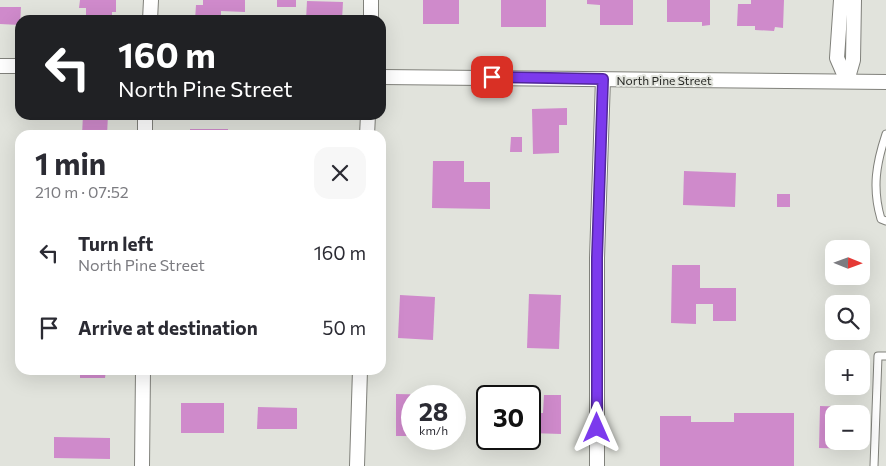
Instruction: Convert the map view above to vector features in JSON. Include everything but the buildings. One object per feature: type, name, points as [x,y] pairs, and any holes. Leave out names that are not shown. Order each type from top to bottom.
[{"type":"street","points":[[150,15],[151,0]]},
{"type":"street","points":[[371,0],[371,15]]},
{"type":"street","points":[[841,0],[838,58],[847,81]]},
{"type":"street","points":[[847,81],[854,60],[854,0]]},
{"type":"street","points":[[0,66],[15,66]]},
{"type":"street","name":"North Pine Street","points":[[386,77],[886,82]]},
{"type":"street","points":[[597,466],[597,258],[603,79]]},
{"type":"street","points":[[142,466],[143,375]]},
{"type":"street","points":[[356,466],[360,375]]},
{"type":"lane","points":[[886,134],[874,179],[876,201],[881,219],[886,221]]},
{"type":"lane","points":[[874,466],[878,356],[886,356]]},
{"type":"route","points":[[492,77],[603,79],[597,258],[597,428]]}]
